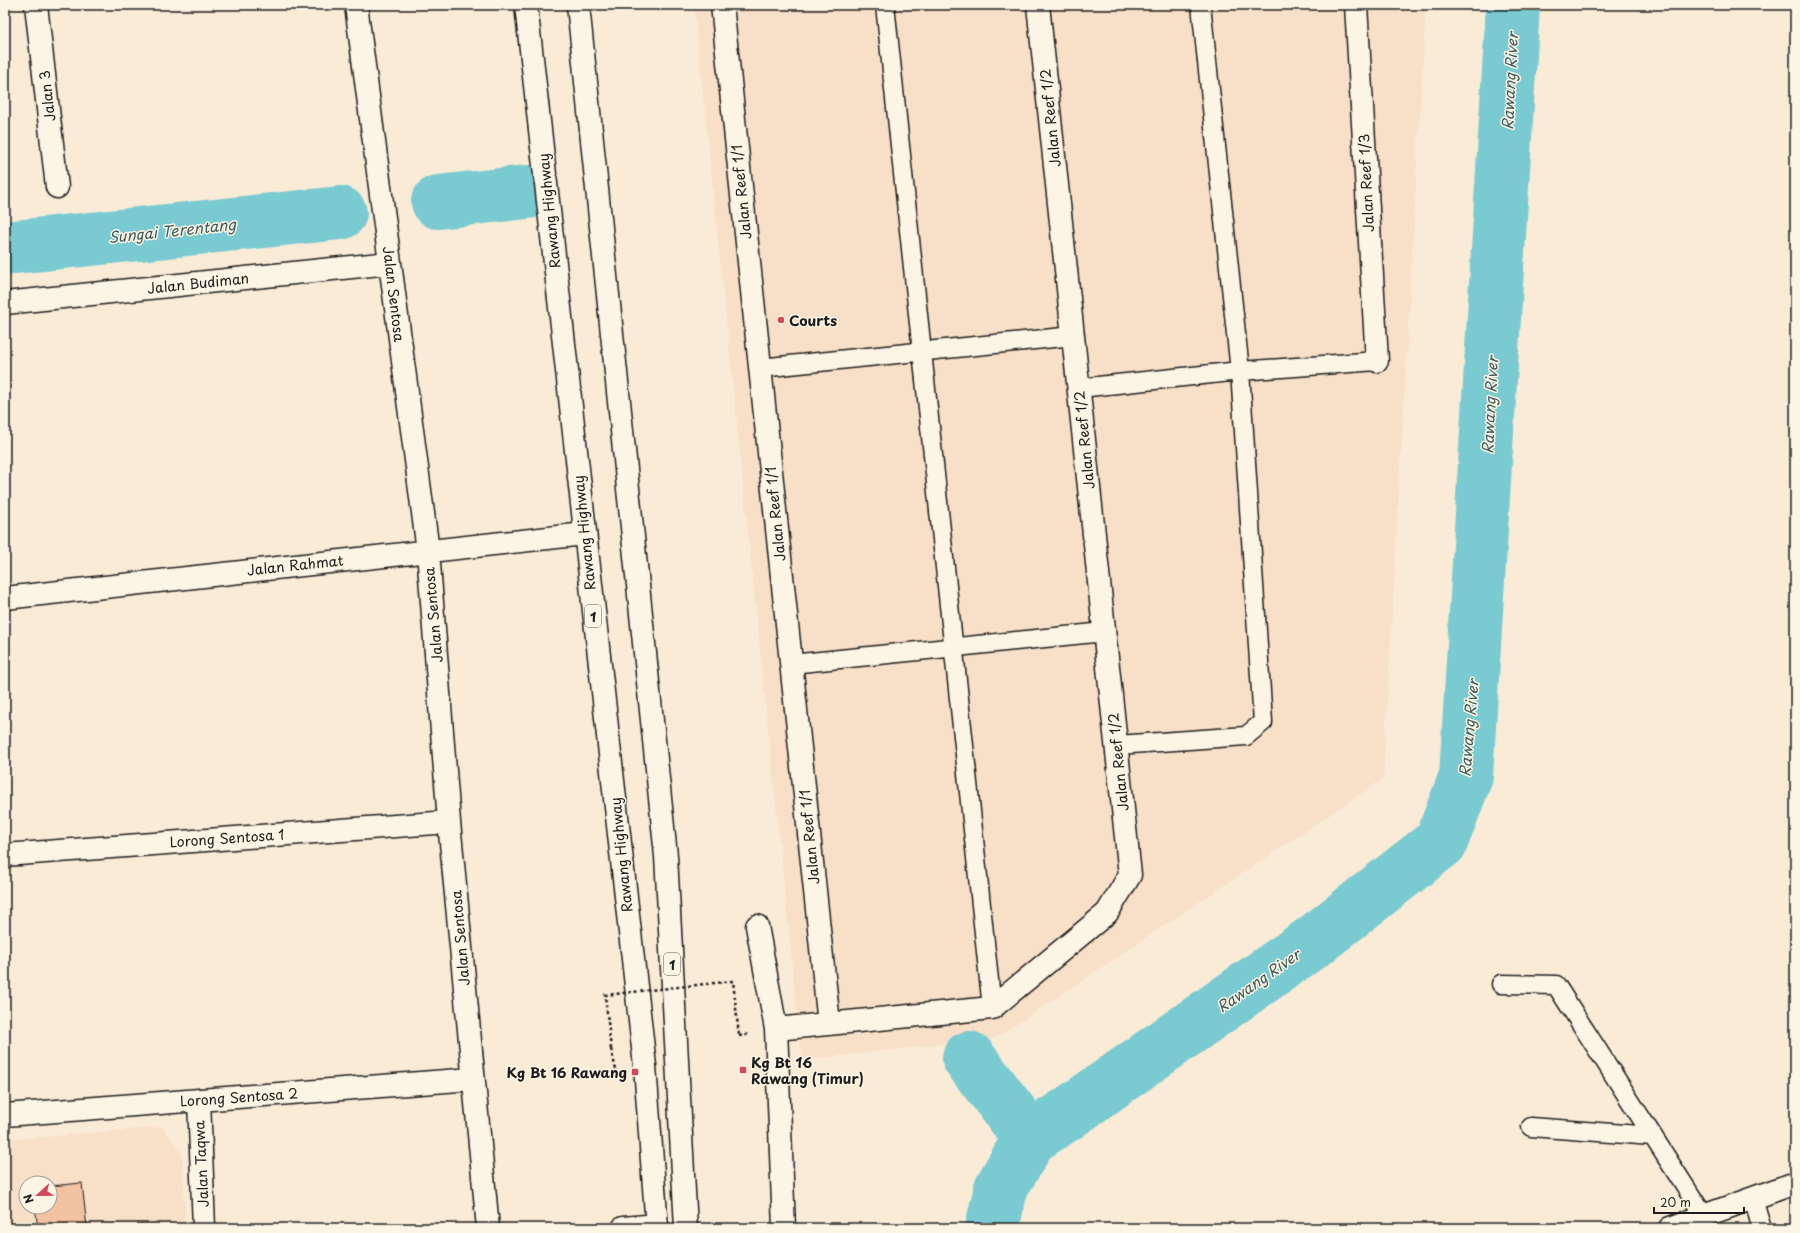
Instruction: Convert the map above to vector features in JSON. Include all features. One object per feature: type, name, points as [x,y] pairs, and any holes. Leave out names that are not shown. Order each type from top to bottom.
[{"type":"street","name":"Jalan 3","points":[[36,5],[57,187]]},
{"type":"street","name":"Jalan Sentosa","points":[[356,5],[428,551],[449,822],[472,1079],[488,1228]]},
{"type":"street","name":"Rawang Highway","points":[[526,5],[584,534],[645,1066],[657,1226]]},
{"type":"street","name":"1","points":[[578,5],[666,856],[679,1072],[686,1228]]},
{"type":"street","name":"Jalan Reef 1/1","points":[[722,5],[829,1024]]},
{"type":"street","name":"Jalan Reef 1/2","points":[[992,1008],[1107,913],[1130,875],[1038,5]]},
{"type":"street","name":"Jalan Reef 1/3","points":[[1356,5],[1377,361]]},
{"type":"street","name":"Jalan Budiman","points":[[5,303],[390,263]]},
{"type":"street","name":"Jalan Rahmat","points":[[5,598],[584,534]]},
{"type":"street","name":"Lorong Sentosa 1","points":[[5,855],[449,822]]},
{"type":"street","points":[[757,926],[776,1029],[784,1228]]},
{"type":"street","points":[[776,1029],[992,1008]]},
{"type":"street","name":"Lorong Sentosa 2","points":[[5,1115],[472,1079]]},
{"type":"street","name":"Jalan Taqwa","points":[[198,1100],[204,1228]]},
{"type":"street","points":[[1670,1228],[1795,1183]]},
{"type":"street","points":[[623,1228],[657,1226]]},
{"type":"lane","points":[[885,5],[992,1008]]},
{"type":"lane","points":[[1117,745],[1246,736],[1263,722],[1240,371],[1201,5]]},
{"type":"lane","points":[[760,368],[1073,336]]},
{"type":"lane","points":[[1078,388],[1240,371],[1377,361]]},
{"type":"lane","points":[[791,664],[1104,632]]},
{"type":"lane","points":[[1501,984],[1556,985],[1704,1216]]},
{"type":"lane","points":[[1531,1127],[1652,1136]]},
{"type":"lane","points":[[1752,1198],[1762,1228]]},
{"type":"path","points":[[610,1049],[604,995],[733,981],[739,1036]]},
{"type":"shaded area","points":[[694,5],[1426,5],[1383,779],[996,1038],[802,1060]]},
{"type":"shaded area","points":[[162,1127],[182,1153],[186,1228],[9,1228],[5,1182],[5,1140]]},
{"type":"building","points":[[82,1183],[87,1228],[38,1228],[36,1215],[58,1215],[58,1185]]},
{"type":"waterway","name":"Rawang River","points":[[992,1228],[1001,1188],[1030,1138],[1066,1115],[1317,939],[1441,842],[1466,776],[1513,5]]},
{"type":"waterway","name":"Sungai Terentang","points":[[438,202],[527,192]]},
{"type":"waterway","name":"Sungai Terentang","points":[[5,248],[340,213]]},
{"type":"waterway","name":"Sungai Terentang","points":[[969,1058],[1030,1138]]},
{"type":"place","name":"Courts","points":[[781,320]]},
{"type":"place","name":"Kg Bt 16 Rawang (Timur)","points":[[743,1070]]},
{"type":"place","name":"Kg Bt 16 Rawang","points":[[635,1072]]}]
